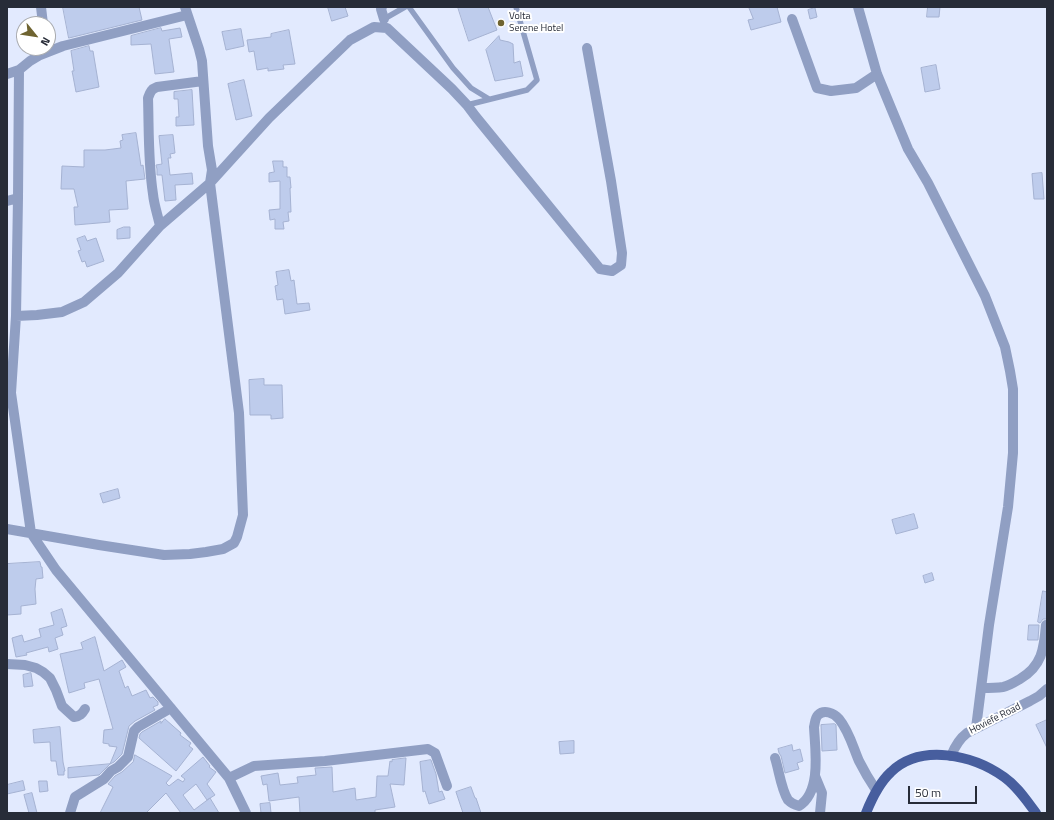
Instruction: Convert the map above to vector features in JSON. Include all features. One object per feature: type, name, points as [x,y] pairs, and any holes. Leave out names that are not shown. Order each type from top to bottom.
[{"type":"main road","points":[[866,812],[876,790],[891,771],[900,764],[909,760],[920,756],[934,755],[962,758],[988,767],[1005,777],[1018,790],[1036,813]]},
{"type":"street","points":[[382,7],[382,24],[405,44],[467,105],[600,269],[612,271],[621,265],[622,253],[611,181],[587,48]]},
{"type":"street","points":[[867,7],[859,11],[878,74],[891,108],[908,149],[928,183],[985,296],[1005,347],[1010,371],[1013,409],[1013,454],[1008,507],[989,625],[976,728]]},
{"type":"street","points":[[7,529],[99,546],[164,555],[190,554],[223,548],[234,543],[237,537],[242,515],[239,413],[210,183],[212,170],[208,146],[201,54],[186,11],[56,48]]},
{"type":"street","points":[[792,19],[817,88],[831,91],[856,88],[878,74]]},
{"type":"street","points":[[16,316],[62,312],[84,302],[118,272],[160,226],[210,183],[269,118],[350,40],[382,24]]},
{"type":"street","points":[[7,74],[19,70],[38,56]]},
{"type":"street","points":[[19,70],[16,316],[11,393],[31,534],[56,570],[229,778],[246,813]]},
{"type":"street","points":[[160,226],[154,203],[151,181],[148,98],[152,90],[157,87],[203,81]]},
{"type":"street","points":[[7,201],[18,198]]},
{"type":"street","points":[[981,688],[1003,687],[1010,685],[1027,675],[1041,657],[1044,646],[1046,626]]},
{"type":"street","points":[[7,664],[36,668],[43,672],[50,678],[62,706],[74,717],[81,715],[85,709]]},
{"type":"street","name":"Hoviefe Road","points":[[951,756],[957,742],[962,737],[976,728],[1039,696],[1047,689]]},
{"type":"street","points":[[70,813],[75,797],[104,779],[128,757],[134,731],[138,727],[171,708]]},
{"type":"street","points":[[775,758],[784,789],[789,800],[792,804],[799,806],[805,801],[812,787],[815,776],[815,720],[818,715],[823,712],[828,712],[838,717],[843,724],[868,778],[876,790]]},
{"type":"street","points":[[229,778],[254,766],[325,761],[428,749],[435,753],[447,786]]},
{"type":"street","points":[[815,776],[822,793],[820,813]]},
{"type":"lane","points":[[382,24],[405,7]]},
{"type":"lane","points":[[409,7],[453,68],[471,88],[489,100]]},
{"type":"lane","points":[[467,105],[527,90],[537,80],[516,7]]},
{"type":"building","points":[[63,7],[139,7],[142,20],[69,38]]},
{"type":"building","points":[[328,7],[345,7],[348,16],[332,21]]},
{"type":"building","points":[[458,7],[488,7],[497,30],[469,41]]},
{"type":"building","points":[[749,7],[777,7],[781,22],[751,30],[748,20],[753,19]]},
{"type":"building","points":[[928,7],[940,7],[939,17],[927,17]]},
{"type":"building","points":[[815,8],[817,17],[810,19],[808,10]]},
{"type":"building","points":[[161,28],[162,31],[180,28],[182,37],[169,39],[174,72],[155,74],[151,44],[131,45],[131,36]]},
{"type":"building","points":[[241,29],[244,46],[226,50],[222,32]]},
{"type":"building","points":[[289,30],[295,64],[283,65],[284,69],[268,71],[268,68],[257,70],[254,51],[249,52],[247,40],[271,37],[271,34]]},
{"type":"building","points":[[499,36],[500,40],[513,44],[514,63],[520,61],[523,76],[495,81],[486,50]]},
{"type":"building","points":[[89,46],[90,51],[93,51],[99,87],[76,92],[72,71],[74,71],[71,51]]},
{"type":"building","points":[[936,65],[940,89],[925,92],[921,68]]},
{"type":"building","points":[[244,80],[252,116],[236,120],[228,84]]},
{"type":"building","points":[[192,90],[194,125],[176,126],[176,117],[179,117],[178,99],[174,99],[174,92]]},
{"type":"building","points":[[136,133],[141,166],[143,165],[145,179],[126,181],[128,209],[109,210],[110,222],[75,225],[74,207],[78,207],[74,189],[61,189],[62,166],[84,167],[84,150],[121,148],[120,141],[123,140],[122,135]]},
{"type":"building","points":[[173,135],[175,153],[170,154],[171,158],[168,158],[170,175],[192,173],[193,184],[175,185],[176,200],[165,201],[162,175],[157,175],[156,165],[162,164],[159,136]]},
{"type":"building","points":[[273,161],[283,161],[283,167],[287,167],[287,177],[290,177],[291,212],[288,212],[289,221],[283,222],[284,229],[275,229],[275,219],[270,220],[269,210],[280,209],[280,181],[269,182],[269,173],[274,172]]},
{"type":"building","points":[[1042,173],[1044,199],[1034,199],[1032,174]]},
{"type":"building","points":[[124,227],[130,227],[130,238],[117,239],[117,230]]},
{"type":"building","points":[[85,236],[87,241],[96,238],[104,261],[87,267],[85,261],[82,262],[78,251],[81,250],[77,239]]},
{"type":"building","points":[[289,270],[291,281],[294,280],[297,304],[309,303],[310,310],[285,314],[283,299],[277,300],[275,286],[278,285],[276,272]]},
{"type":"building","points":[[264,379],[264,385],[282,385],[283,418],[271,419],[271,415],[250,415],[249,380]]},
{"type":"building","points":[[118,489],[120,498],[103,503],[100,494]]},
{"type":"building","points":[[914,514],[918,528],[896,534],[892,520]]},
{"type":"building","points":[[40,562],[43,578],[36,579],[36,604],[21,606],[21,614],[7,615],[7,564]]},
{"type":"building","points":[[932,573],[934,580],[925,583],[923,576]]},
{"type":"building","points":[[1043,591],[1047,592],[1047,619],[1043,619],[1040,623],[1038,622]]},
{"type":"building","points":[[62,609],[67,626],[61,628],[63,635],[55,638],[58,649],[49,652],[48,647],[26,653],[27,655],[16,657],[12,638],[22,635],[24,642],[41,637],[39,629],[54,625],[51,613]]},
{"type":"building","points":[[1029,625],[1039,625],[1038,640],[1028,640]]},
{"type":"building","points":[[95,637],[104,671],[122,660],[126,667],[119,671],[125,688],[128,686],[132,696],[146,690],[150,698],[153,697],[158,702],[158,705],[153,707],[155,710],[129,726],[122,754],[110,764],[117,747],[109,746],[109,744],[103,743],[104,730],[113,729],[99,679],[84,683],[85,688],[69,693],[60,654],[83,649],[81,643]]},
{"type":"building","points":[[31,673],[33,686],[24,687],[23,675]]},
{"type":"building","points":[[165,719],[181,733],[180,735],[191,743],[189,746],[193,749],[176,771],[139,738],[142,732],[161,721],[161,723]]},
{"type":"building","points":[[1047,720],[1047,748],[1036,725]]},
{"type":"building","points":[[835,724],[837,750],[822,751],[821,725]]},
{"type":"building","points":[[60,727],[65,771],[64,775],[58,775],[56,761],[51,761],[50,742],[34,743],[33,730]]},
{"type":"building","points":[[574,741],[574,753],[560,754],[559,742]]},
{"type":"building","points":[[792,745],[793,751],[800,749],[803,761],[797,763],[799,769],[785,773],[778,749]]},
{"type":"building","points":[[135,755],[172,776],[166,783],[169,786],[178,779],[183,782],[185,779],[181,776],[203,757],[210,766],[209,767],[216,772],[207,784],[215,795],[210,798],[219,813],[181,813],[166,793],[146,813],[100,813],[113,787],[108,784],[115,776],[133,762]],"holes":[[[196,784],[207,800],[209,799],[194,810],[183,795]]]},
{"type":"building","points":[[406,758],[404,785],[390,784],[395,807],[375,810],[375,813],[300,813],[299,797],[269,801],[267,784],[263,785],[261,776],[278,773],[280,785],[298,783],[297,777],[316,775],[315,768],[332,767],[333,792],[355,788],[356,800],[376,797],[377,776],[388,776],[390,761],[392,762],[392,760]]},
{"type":"building","points":[[431,760],[436,774],[439,792],[442,791],[445,799],[429,804],[425,791],[423,792],[420,762]]},
{"type":"building","points":[[110,764],[99,775],[68,778],[68,768]]},
{"type":"building","points":[[23,781],[25,790],[7,794],[7,785]]},
{"type":"building","points":[[39,781],[47,781],[48,791],[40,792]]},
{"type":"building","points":[[471,787],[481,813],[463,813],[456,792]]},
{"type":"building","points":[[32,793],[37,813],[29,813],[24,795]]},
{"type":"building","points":[[270,803],[271,813],[261,813],[260,804]]},
{"type":"place","name":"Volta Serene Hotel","points":[[501,23]]}]
